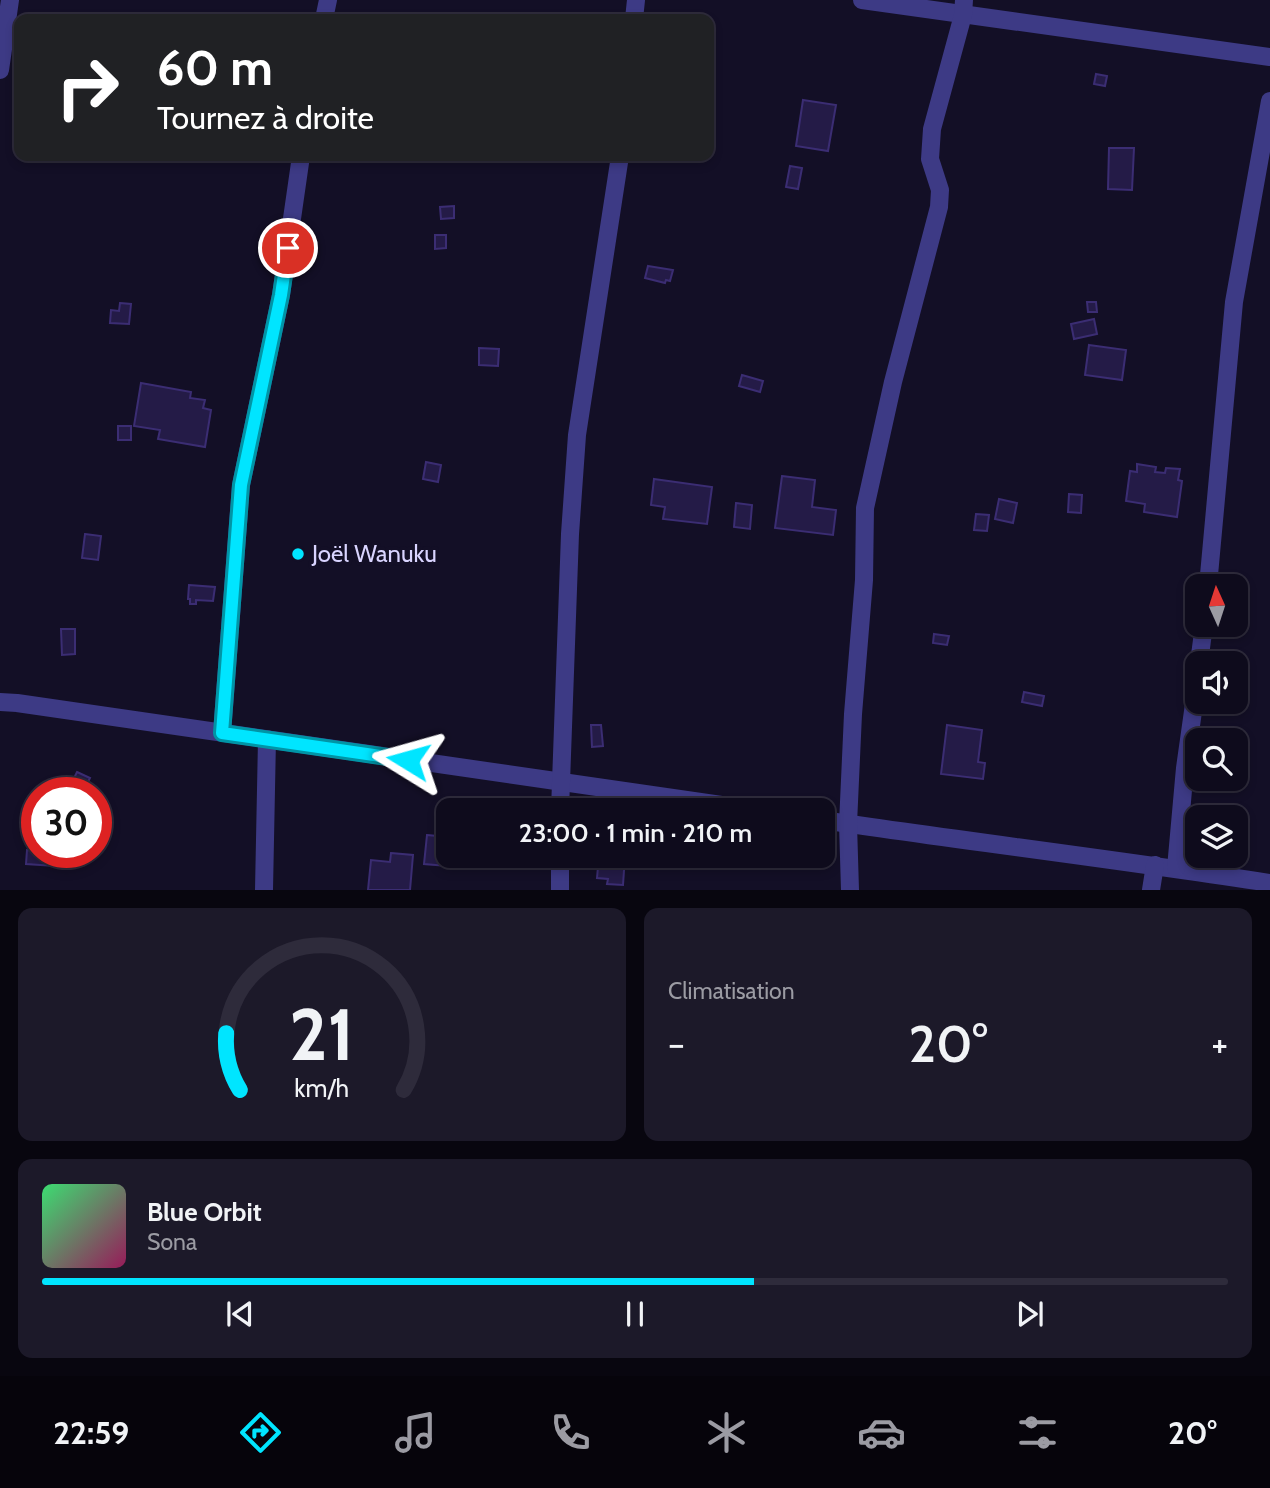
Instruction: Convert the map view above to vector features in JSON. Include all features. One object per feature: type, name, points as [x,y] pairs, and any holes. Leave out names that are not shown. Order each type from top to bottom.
[{"type":"street","points":[[0,70],[10,0]]},
{"type":"street","points":[[862,0],[963,7],[1270,57]]},
{"type":"street","points":[[850,890],[848,824],[853,714],[864,580],[865,508],[893,382],[939,206],[940,190],[930,159],[932,129],[963,7]]},
{"type":"street","points":[[1209,574],[1234,302],[1270,101]]},
{"type":"street","points":[[222,733],[241,485],[281,295],[300,161]]},
{"type":"street","points":[[560,798],[570,534],[577,435],[620,161]]},
{"type":"street","points":[[0,702],[672,798]]},
{"type":"street","points":[[1176,868],[1193,714]]},
{"type":"street","points":[[264,890],[267,739]]},
{"type":"street","points":[[835,822],[1270,883]]},
{"type":"street","points":[[1151,890],[1155,865]]},
{"type":"street","points":[[560,868],[560,890]]},
{"type":"building","points":[[1096,74],[1107,76],[1105,86],[1094,84]]},
{"type":"building","points":[[803,100],[836,105],[828,151],[796,146]]},
{"type":"building","points":[[1109,148],[1134,148],[1132,190],[1108,189]]},
{"type":"building","points":[[790,166],[802,168],[798,189],[786,187]]},
{"type":"building","points":[[454,206],[454,218],[441,219],[440,207]]},
{"type":"building","points":[[435,235],[446,235],[446,248],[435,249]]},
{"type":"building","points":[[648,266],[673,270],[670,281],[666,280],[665,283],[645,278]]},
{"type":"building","points":[[1087,302],[1096,302],[1097,312],[1088,312]]},
{"type":"building","points":[[120,303],[131,304],[129,324],[110,323],[111,310],[119,311]]},
{"type":"building","points":[[1094,319],[1097,334],[1074,339],[1071,324]]},
{"type":"building","points":[[1089,345],[1126,350],[1122,380],[1085,375]]},
{"type":"building","points":[[479,348],[499,349],[498,366],[479,365]]},
{"type":"building","points":[[742,375],[763,381],[760,392],[739,386]]},
{"type":"building","points":[[141,383],[191,392],[190,398],[205,400],[203,408],[211,410],[205,447],[158,439],[160,430],[134,426]]},
{"type":"building","points":[[118,426],[131,426],[131,440],[118,440]]},
{"type":"building","points":[[426,462],[441,465],[438,482],[423,479]]},
{"type":"building","points":[[1137,464],[1156,467],[1155,472],[1165,473],[1166,468],[1180,469],[1178,480],[1182,481],[1177,517],[1144,512],[1145,504],[1126,501],[1130,471],[1137,472]]},
{"type":"building","points":[[782,476],[815,480],[812,507],[836,510],[833,535],[775,528]]},
{"type":"building","points":[[654,479],[712,487],[707,524],[663,519],[665,507],[651,505]]},
{"type":"building","points":[[1069,494],[1082,495],[1081,513],[1068,512]]},
{"type":"building","points":[[999,499],[1017,503],[1013,523],[995,519]]},
{"type":"building","points":[[736,503],[752,505],[750,529],[734,527]]},
{"type":"building","points":[[976,514],[989,515],[987,531],[974,530]]},
{"type":"building","points":[[85,534],[101,536],[98,560],[82,558]]},
{"type":"building","points":[[189,585],[215,587],[213,601],[196,600],[196,604],[190,604]]},
{"type":"building","points":[[61,629],[75,629],[75,654],[62,655]]},
{"type":"building","points":[[934,634],[949,636],[947,645],[933,643]]},
{"type":"building","points":[[1024,692],[1044,696],[1042,706],[1022,702]]},
{"type":"building","points":[[591,725],[601,725],[603,746],[592,747]]},
{"type":"building","points":[[947,725],[982,730],[978,762],[985,763],[983,779],[941,774]]},
{"type":"building","points":[[77,772],[88,777],[74,777]]},
{"type":"building","points":[[427,835],[436,836],[436,865],[424,864]]},
{"type":"building","points":[[391,853],[413,855],[410,890],[368,890],[371,860],[390,862]]},
{"type":"building","points":[[598,868],[624,868],[623,885],[607,884],[608,879],[597,878]]},
{"type":"place","name":"Joël Wanuku","points":[[298,554]]},
{"type":"route","points":[[288,248],[281,295],[241,485],[222,733],[408,760]]}]
